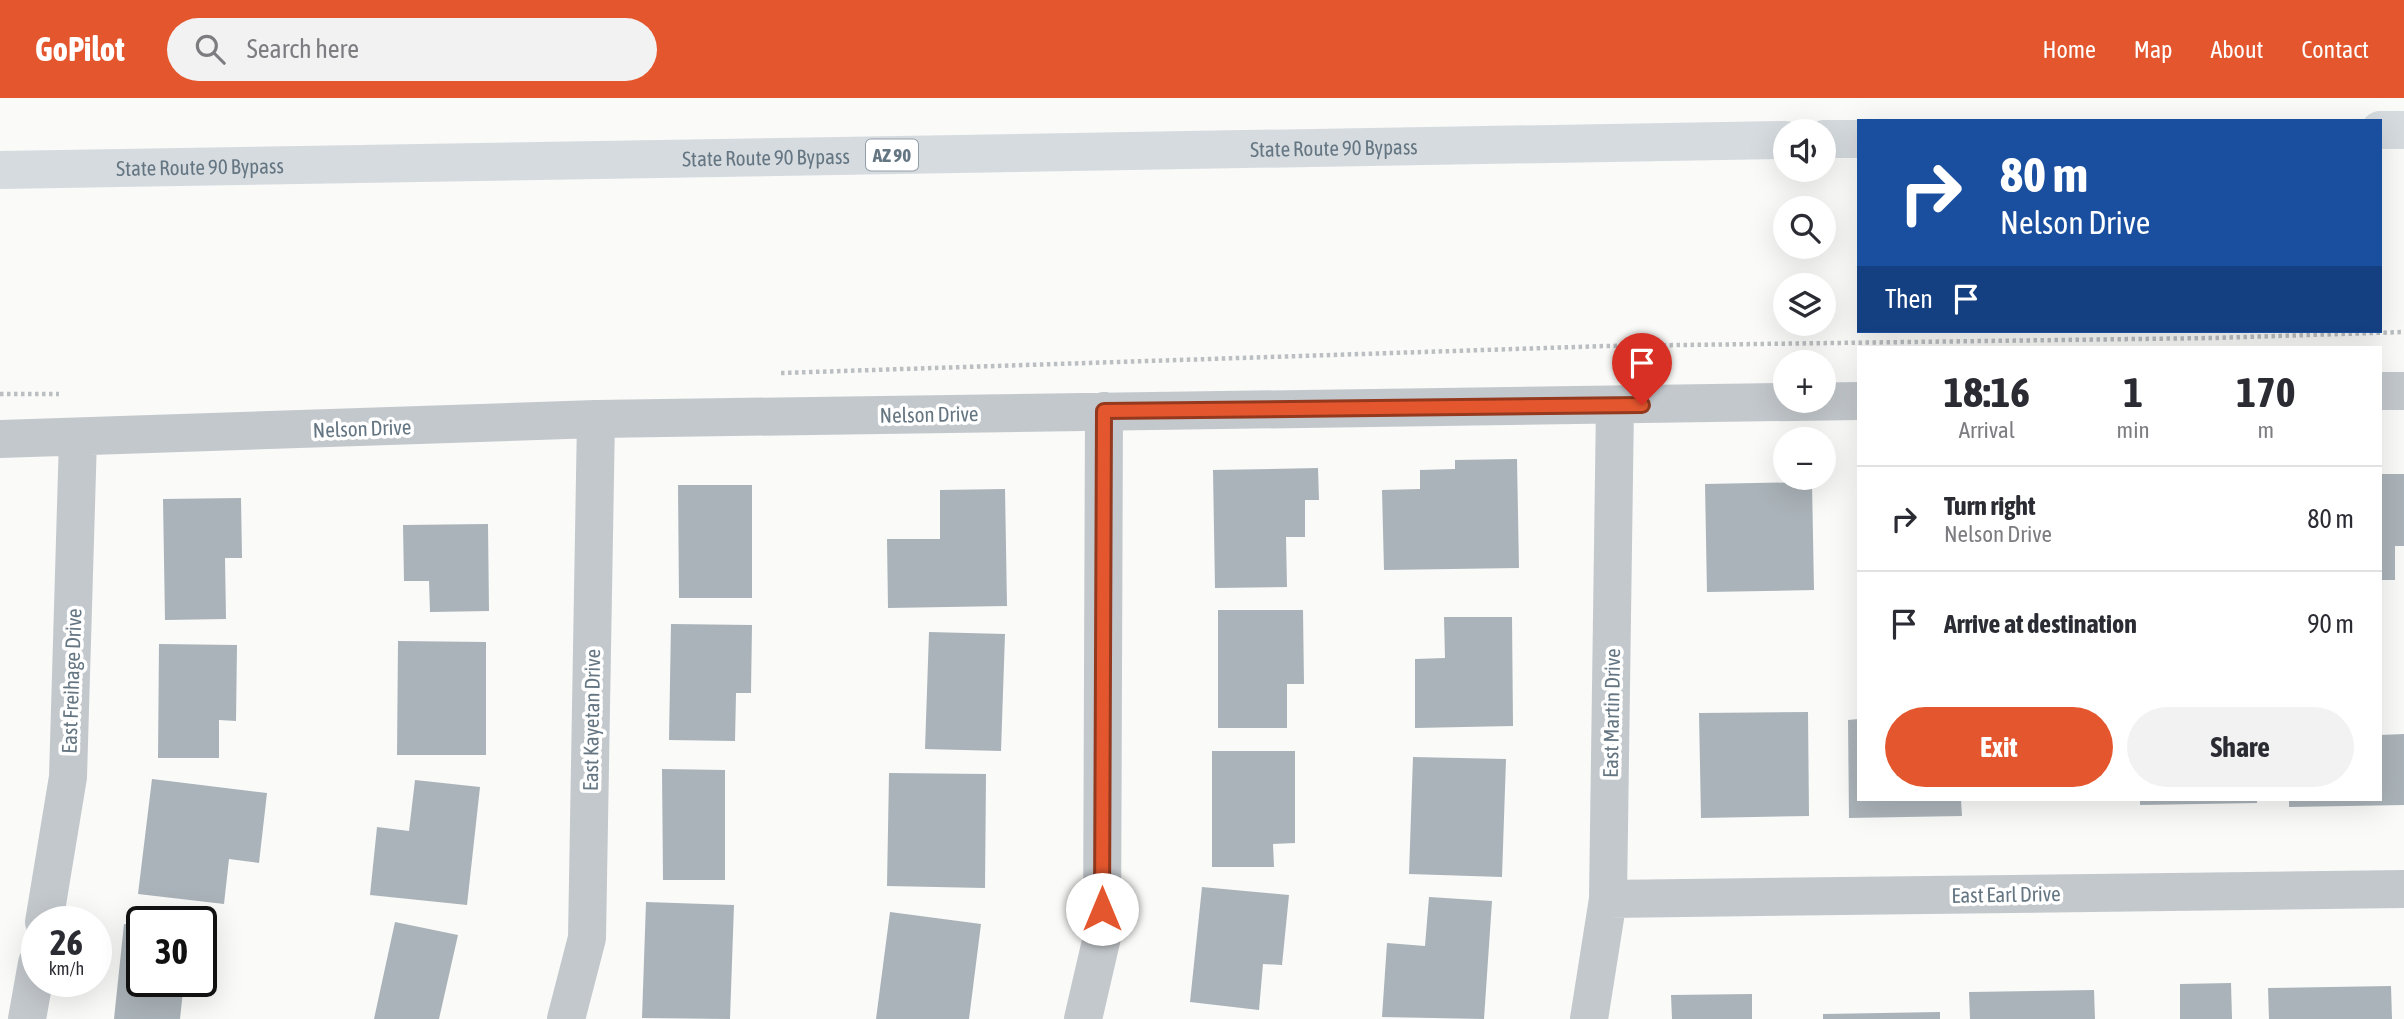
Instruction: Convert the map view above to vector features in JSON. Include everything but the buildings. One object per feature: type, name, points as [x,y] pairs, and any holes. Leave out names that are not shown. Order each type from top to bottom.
[{"type":"highway","points":[[2382,130],[2404,130]]},
{"type":"highway","points":[[1836,139],[1857,139]]},
{"type":"highway","name":"State Route 90 Bypass","points":[[0,170],[1773,140]]},
{"type":"street","points":[[2382,391],[2404,391]]},
{"type":"street","name":"Nelson Drive","points":[[0,439],[596,419],[1857,401]]},
{"type":"street","name":"East Martin Drive","points":[[1589,1019],[1608,899],[1615,405]]},
{"type":"street","points":[[1083,1019],[1102,937],[1104,411]]},
{"type":"street","name":"East Kayetan Drive","points":[[566,1019],[587,938],[596,419]]},
{"type":"street","name":"East Freihage Drive","points":[[47,906],[68,777],[78,438]]},
{"type":"street","name":"East Earl Drive","points":[[1608,899],[2404,889]]},
{"type":"street","points":[[27,1019],[31,997]]},
{"type":"path","points":[[2382,333],[2404,332]]},
{"type":"path","points":[[771,374],[1592,346],[2213,338],[2372,333]]},
{"type":"path","points":[[0,394],[60,394]]},
{"type":"route","points":[[1102,909],[1104,411],[1642,405]]}]
